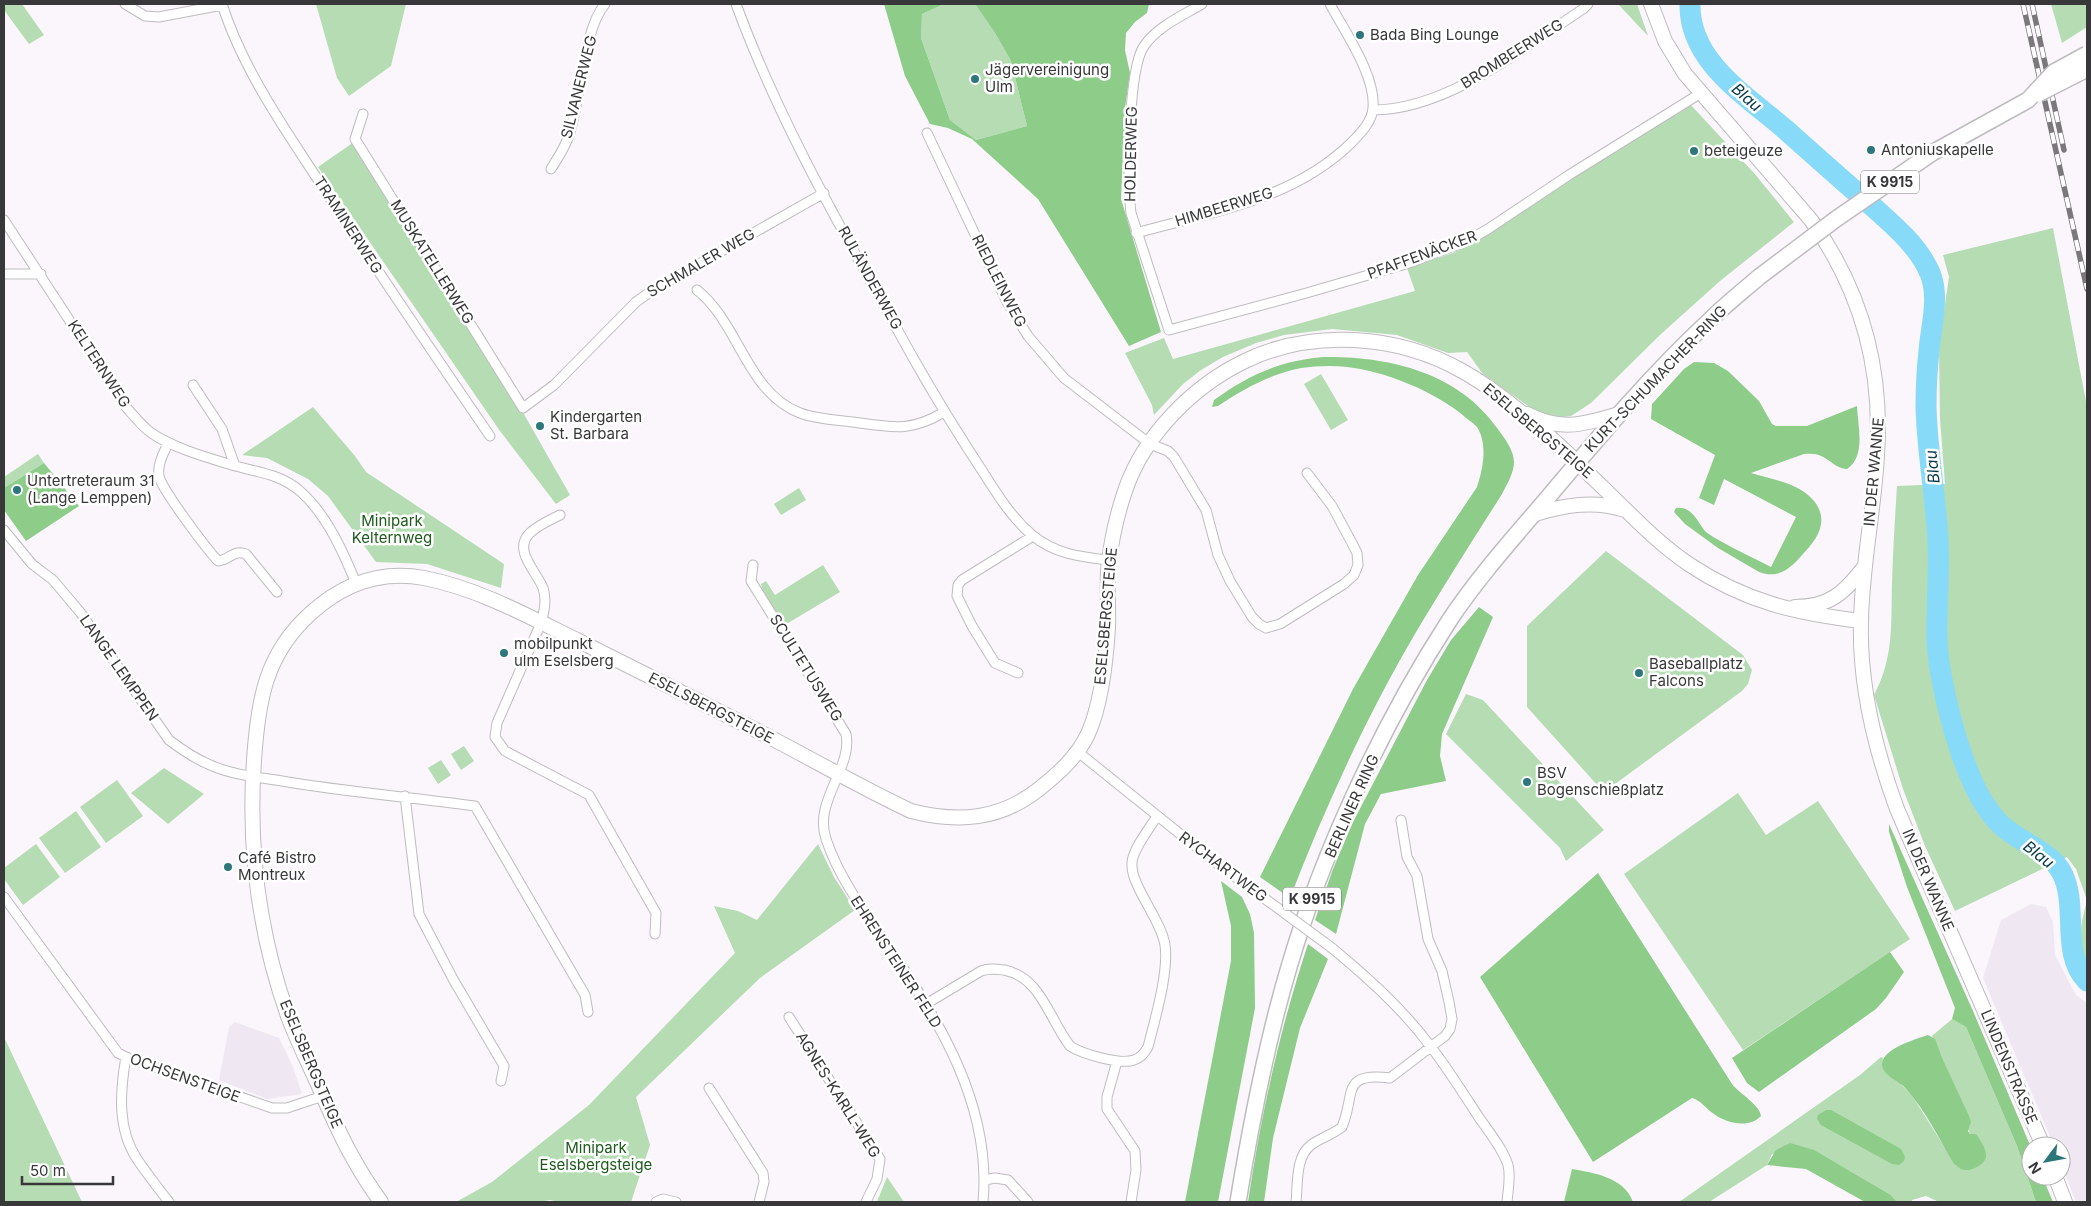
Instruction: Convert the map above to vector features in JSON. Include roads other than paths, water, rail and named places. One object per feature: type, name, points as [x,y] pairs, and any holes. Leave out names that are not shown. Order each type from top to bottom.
[{"type":"main road","points":[[2030,98],[2054,72],[2087,54]]},
{"type":"main road","name":"KURT-SCHUMACHER-RING","points":[[1577,462],[1619,414],[1710,319],[1760,277],[1836,220],[1932,153],[2030,98],[2087,70]]},
{"type":"main road","points":[[2030,98],[2087,80]]},
{"type":"main road","name":"BERLINER RING","points":[[1238,1202],[1257,1096],[1289,966],[1330,855],[1360,783],[1419,670],[1450,619],[1577,462]]},
{"type":"street","name":"TRAMINERWEG","points":[[125,4],[145,16],[159,17],[222,4],[249,68],[285,130],[396,299],[490,436]]},
{"type":"street","name":"SILVANERWEG","points":[[551,169],[568,138],[595,20],[605,4]]},
{"type":"street","name":"RULÄNDERWEG","points":[[736,4],[768,80],[824,193],[944,412],[997,494],[1014,517],[1044,544],[1066,554],[1109,560]]},
{"type":"street","name":"HOLDERWEG","points":[[1169,330],[1136,233],[1128,193],[1133,90],[1137,61],[1142,48],[1153,35],[1202,4]]},
{"type":"street","points":[[1330,4],[1372,88],[1373,110]]},
{"type":"street","name":"BROMBEERWEG","points":[[1373,110],[1387,110],[1427,99],[1473,80],[1588,4]]},
{"type":"street","name":"IN DER WANNE","points":[[1651,4],[1658,24],[1674,57],[1701,93],[1811,220],[1829,244],[1842,268],[1863,322],[1874,364],[1879,421],[1861,620],[1864,686],[1873,731],[1886,779],[1975,989]]},
{"type":"street","name":"PFAFFENÄCKER","points":[[1169,330],[1406,264],[1467,241],[1488,230],[1568,175],[1701,93]]},
{"type":"street","name":"HIMBEERWEG","points":[[1136,233],[1250,202],[1295,184],[1328,163],[1349,145],[1364,129],[1373,110]]},
{"type":"street","name":"MUSKATELLERWEG","points":[[363,114],[355,139],[522,408]]},
{"type":"street","name":"RIEDLEINWEG","points":[[927,133],[1007,302],[1028,336],[1064,378],[1150,444],[1168,451],[1181,465],[1206,510],[1224,570],[1252,617],[1266,628],[1280,624],[1344,584],[1354,575],[1358,565],[1357,553],[1352,542],[1332,506],[1307,473]]},
{"type":"street","name":"SCHMALER WEG","points":[[522,408],[554,384],[636,302],[653,290],[824,193]]},
{"type":"street","name":"KELTERNWEG","points":[[4,220],[126,407],[148,430],[168,443],[235,466],[272,475],[301,492],[315,507],[343,552],[356,583]]},
{"type":"street","points":[[4,274],[41,274]]},
{"type":"street","points":[[697,290],[707,298],[722,317],[763,384],[774,398],[790,409],[810,417],[889,427],[922,424],[944,412]]},
{"type":"street","name":"ESELSBERGSTEIGE","points":[[380,1202],[352,1157],[288,1017],[267,943],[259,904],[253,842],[253,776],[259,704],[264,683],[280,648],[289,634],[316,608],[338,592],[356,583],[376,578],[424,578],[492,600],[911,811],[936,817],[961,818],[987,815],[1008,809],[1030,796],[1060,772],[1078,752],[1088,734],[1101,682],[1108,631],[1109,560],[1117,522],[1127,485],[1160,429],[1184,404],[1221,375],[1242,362],[1261,354],[1310,342],[1354,340],[1380,342],[1410,349],[1463,371],[1509,403],[1577,462],[1649,533],[1687,563],[1728,587],[1779,607],[1815,615],[1861,620]]},
{"type":"street","points":[[193,385],[222,429],[235,466]]},
{"type":"street","points":[[1509,403],[1540,420],[1564,425],[1591,423],[1619,414]]},
{"type":"street","points":[[168,443],[161,460],[159,476],[165,489],[198,536],[218,561],[225,560],[234,553],[246,554],[278,592]]},
{"type":"street","points":[[1535,514],[1567,505],[1585,504],[1614,506],[1627,511]]},
{"type":"street","points":[[560,515],[529,534],[524,543],[524,555],[543,588],[545,598],[541,623],[497,723],[496,737],[505,751],[590,795],[656,913],[655,934]]},
{"type":"street","name":"LANGE LEMPPEN","points":[[4,530],[32,564],[53,580],[80,612],[169,740],[180,748],[208,764],[230,772],[359,793],[405,796],[475,806],[585,995],[588,1012]]},
{"type":"street","points":[[1018,674],[995,663],[964,613],[957,596],[957,590],[962,580],[1033,536]]},
{"type":"street","name":"SCULTETUSWEG","points":[[754,565],[752,580],[846,734],[848,744],[846,755],[837,774]]},
{"type":"street","points":[[1779,607],[1802,607],[1824,603],[1833,599],[1852,583],[1865,566]]},
{"type":"street","name":"RYCHARTWEG","points":[[1078,752],[1157,816],[1332,948],[1374,983],[1431,1046],[1503,1153],[1510,1176],[1507,1202]]},
{"type":"street","name":"EHRENSTEINER FELD","points":[[837,774],[825,810],[823,824],[825,837],[841,875],[926,1004],[948,1043],[967,1090],[980,1137],[985,1180],[983,1202]]},
{"type":"street","points":[[405,796],[419,914],[453,980],[504,1066],[501,1081]]},
{"type":"street","points":[[926,1004],[987,969],[1019,974],[1031,983],[1070,1046],[1079,1052],[1117,1061],[1134,1060],[1142,1056],[1148,1047],[1166,963],[1165,945],[1161,931],[1138,884],[1131,864],[1134,854],[1157,816]]},
{"type":"street","points":[[1296,1202],[1300,1165],[1304,1152],[1311,1145],[1342,1127],[1350,1091],[1354,1083],[1362,1078],[1372,1076],[1390,1078],[1444,1036],[1450,1029],[1452,1019],[1442,971],[1428,939],[1417,876],[1407,856],[1401,820]]},
{"type":"street","name":"OCHSENSTEIGE","points":[[4,897],[59,970],[112,1047],[126,1057],[272,1108],[287,1108],[323,1096]]},
{"type":"street","name":"LINDENSTRASSE","points":[[1975,989],[2039,1136]]},
{"type":"street","name":"AGNES-KARLL-WEG","points":[[789,1017],[880,1160],[877,1178],[866,1202]]},
{"type":"street","points":[[126,1057],[121,1101],[127,1136],[136,1158],[169,1202]]},
{"type":"street","points":[[1117,1061],[1107,1097],[1107,1109],[1135,1151],[1136,1170],[1131,1202]]},
{"type":"street","points":[[709,1088],[763,1173],[764,1182],[759,1202]]},
{"type":"street","points":[[985,1180],[994,1178],[1008,1180],[1028,1202]]},
{"type":"street","points":[[2059,1186],[2065,1202]]},
{"type":"street","points":[[656,1202],[662,1199],[676,1202]]},
{"type":"waterway","name":"Blau","points":[[1690,4],[1692,25],[1699,43],[1723,76],[1896,227],[1919,253],[1930,273],[1935,302],[1926,386],[1926,407],[1938,540],[1937,639],[1946,700],[1959,748],[1967,769],[1974,786],[1988,810],[2007,830],[2050,858],[2062,873],[2067,886],[2074,957],[2079,970],[2087,981]]},
{"type":"railway","points":[[2023,4],[2087,289]]},
{"type":"railway","points":[[2032,4],[2064,150]]},
{"type":"place","name":"Bada Bing Lounge","points":[[1360,35]]},
{"type":"place","name":"Jägervereinigung Ulm","points":[[975,79]]},
{"type":"place","name":"Antoniuskapelle","points":[[1871,150]]},
{"type":"place","name":"beteigeuze","points":[[1694,151]]},
{"type":"place","name":"Kindergarten St. Barbara","points":[[540,426]]},
{"type":"place","name":"Untertreteraum 31 (Lange Lemppen)","points":[[17,490]]},
{"type":"place","name":"mobilpunkt ulm Eselsberg","points":[[504,653]]},
{"type":"place","name":"Baseballplatz Falcons","points":[[1639,673]]},
{"type":"place","name":"BSV Bogenschießplatz","points":[[1527,782]]},
{"type":"place","name":"Café Bistro Montreux","points":[[228,867]]},
{"type":"park label","name":"Minipark Kelternweg","points":[[392,530]]},
{"type":"park label","name":"Minipark Eselsbergsteige","points":[[596,1156]]}]
